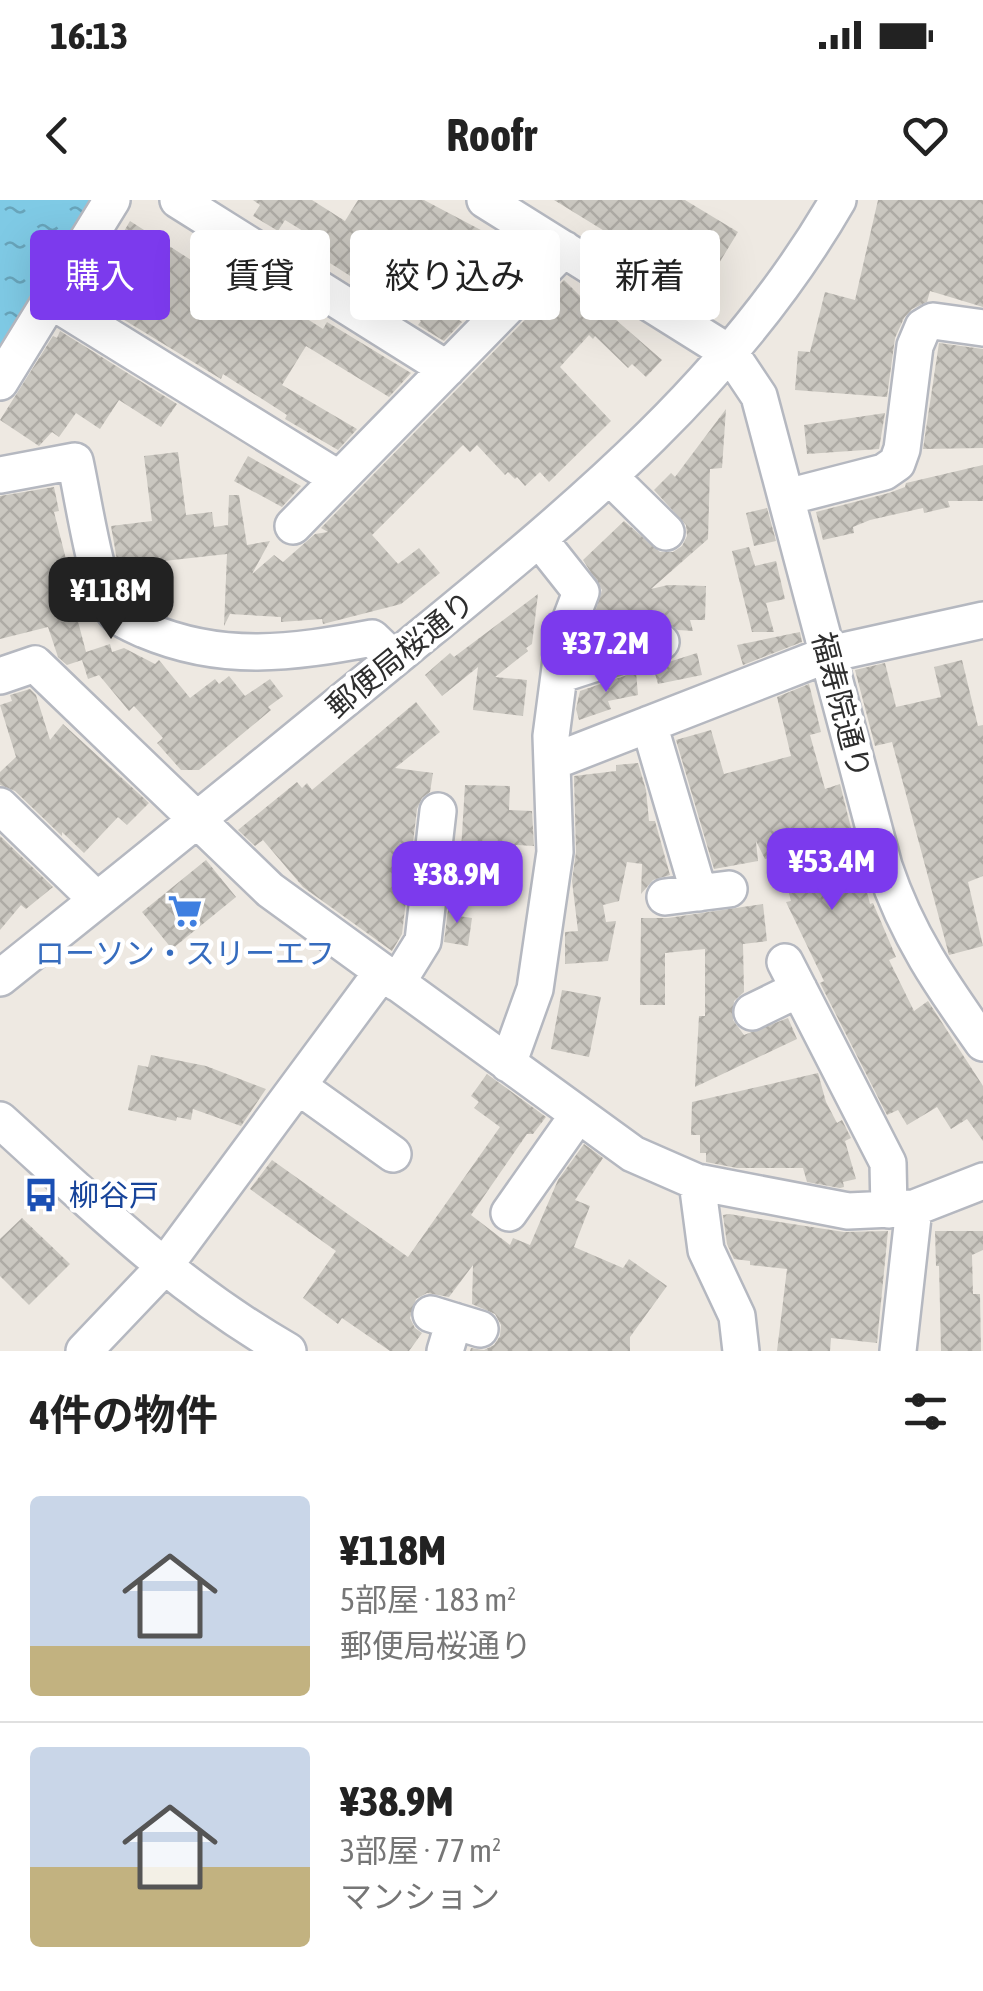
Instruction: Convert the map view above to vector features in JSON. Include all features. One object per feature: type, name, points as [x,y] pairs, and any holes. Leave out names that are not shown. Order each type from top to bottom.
[{"type":"street","points":[[93,230],[112,200]]},
{"type":"street","points":[[178,200],[447,369]]},
{"type":"street","points":[[484,200],[731,354]]},
{"type":"street","name":"郵便局桜通り","points":[[0,978],[611,478],[731,354],[788,279],[838,200]]},
{"type":"street","points":[[293,526],[564,249]]},
{"type":"street","points":[[0,382],[38,320]]},
{"type":"street","points":[[82,320],[339,479]]},
{"type":"street","points":[[787,498],[884,472],[896,462],[902,450],[918,336],[934,321],[983,328]]},
{"type":"street","name":"福寿院通り","points":[[731,354],[752,380],[759,396],[900,914],[927,964],[983,1043]]},
{"type":"street","points":[[0,475],[75,461],[104,593],[115,614],[134,625],[168,640],[218,652],[300,651],[372,638],[394,659]]},
{"type":"street","points":[[611,478],[666,532]]},
{"type":"street","points":[[508,1064],[535,988],[555,852],[551,736],[564,637],[580,592],[539,539]]},
{"type":"street","points":[[552,762],[829,654],[983,620]]},
{"type":"street","points":[[559,675],[661,642]]},
{"type":"street","points":[[0,676],[35,664],[270,890],[633,1154],[696,1182],[848,1211],[901,1209],[983,1180]]},
{"type":"street","points":[[649,724],[698,893]]},
{"type":"street","points":[[0,806],[97,900]]},
{"type":"street","points":[[84,1351],[163,1268],[298,1086],[423,941],[438,811]]},
{"type":"street","points":[[752,1012],[792,975],[888,1163],[901,1209],[898,1351]]},
{"type":"street","points":[[298,1086],[393,1154]]},
{"type":"street","points":[[511,1214],[578,1116]]},
{"type":"street","points":[[0,1120],[163,1268],[238,1323],[288,1351]]},
{"type":"street","points":[[696,1182],[706,1250],[737,1316],[742,1351]]},
{"type":"water","points":[[0,200],[93,200],[75,230],[30,230],[30,304],[0,353]]},
{"type":"building","points":[[253,200],[312,200],[345,221],[358,200],[424,200],[481,230],[350,230],[350,276],[330,263],[330,230],[301,230],[285,220],[276,230],[253,216],[260,205]]},
{"type":"building","points":[[554,200],[685,200],[738,232],[720,262],[720,230],[603,230]]},
{"type":"building","points":[[878,200],[983,200],[983,307],[930,291],[927,302],[904,318],[895,338],[887,397],[795,390],[798,351],[810,352],[825,292],[855,300]]},
{"type":"building","points":[[130,221],[144,230],[125,230]]},
{"type":"building","points":[[170,247],[190,259],[190,320],[309,320],[323,329],[327,322],[411,373],[389,397],[306,346],[282,385],[357,429],[338,450],[285,419],[287,415],[223,374],[221,379],[124,320],[170,320]]},
{"type":"building","points":[[564,280],[580,296],[580,320],[616,320],[662,360],[646,377],[632,364],[628,368],[595,336],[593,339],[589,335],[560,367],[611,421],[549,482],[540,472],[525,486],[508,472],[505,475],[477,445],[470,452],[463,445],[372,535],[398,564],[419,548],[440,573],[401,604],[323,624],[322,619],[281,622],[281,617],[230,614],[224,626],[227,554],[164,561],[168,602],[142,604],[141,589],[135,590],[133,558],[117,560],[111,526],[152,521],[144,456],[178,452],[186,515],[212,512],[214,527],[228,525],[229,495],[239,495],[247,545],[270,541],[252,574],[274,555],[283,562],[315,534],[328,532],[321,528],[525,320],[560,320],[560,284]]},
{"type":"building","points":[[421,321],[462,322],[444,341],[418,325]]},
{"type":"building","points":[[60,331],[177,404],[161,427],[119,400],[100,429],[76,413],[59,437],[52,432],[39,446],[0,420],[53,336],[57,338]]},
{"type":"building","points":[[939,343],[983,349],[983,448],[923,449]]},
{"type":"building","points":[[726,409],[722,468],[710,469],[708,539],[651,589],[668,585],[706,586],[705,620],[690,620],[693,631],[678,630],[664,621],[630,630],[590,629],[602,590],[583,560],[624,521],[660,552],[673,552],[682,546],[687,536],[686,525],[654,490],[671,473],[675,477]]},
{"type":"building","points":[[885,413],[879,449],[807,454],[804,425]]},
{"type":"building","points":[[248,456],[301,486],[282,507],[234,481]]},
{"type":"building","points":[[983,465],[983,501],[948,501],[950,507],[924,513],[923,508],[870,520],[853,527],[854,533],[823,540],[816,512],[889,493],[906,483]]},
{"type":"building","points":[[54,487],[59,511],[54,512],[67,563],[63,564],[86,652],[110,644],[112,652],[124,648],[155,664],[159,660],[190,698],[215,679],[219,684],[229,676],[245,696],[270,679],[283,696],[199,770],[181,770],[157,743],[163,738],[134,706],[129,711],[99,675],[88,679],[82,660],[67,665],[58,657],[48,627],[0,639],[0,496]]},
{"type":"building","points":[[767,508],[776,541],[754,546],[746,513]]},
{"type":"building","points":[[749,547],[755,566],[776,561],[785,599],[766,603],[774,632],[752,632],[732,551]]},
{"type":"building","points":[[538,594],[532,644],[495,677],[527,680],[523,716],[473,710],[478,667],[442,696],[425,675],[450,653],[454,657]]},
{"type":"building","points":[[800,632],[802,642],[743,665],[737,645]]},
{"type":"building","points":[[697,653],[702,675],[658,684],[653,667]]},
{"type":"building","points":[[962,660],[978,726],[983,725],[983,876],[968,882],[983,946],[949,955],[892,742],[875,746],[855,670],[885,663],[896,707],[941,697],[934,667]]},
{"type":"building","points":[[636,672],[638,695],[608,701],[611,709],[579,720],[576,709],[580,691]]},
{"type":"building","points":[[809,684],[821,732],[810,735],[825,789],[840,784],[870,904],[873,903],[896,957],[889,960],[914,1011],[928,1001],[983,1086],[983,1141],[967,1119],[951,1129],[937,1107],[907,1125],[898,1110],[887,1115],[820,983],[824,981],[786,902],[791,901],[779,855],[765,859],[756,841],[758,861],[714,869],[676,740],[711,730],[724,774],[791,756],[777,697]]},
{"type":"building","points":[[30,689],[36,695],[50,740],[63,724],[149,803],[127,825],[118,817],[84,853],[15,791],[0,785],[0,772],[16,757],[0,705],[12,701],[10,695]]},
{"type":"building","points":[[416,702],[440,732],[395,768],[433,773],[430,792],[417,809],[402,934],[392,951],[303,887],[263,840],[255,846],[238,830],[297,782],[302,788],[307,783],[312,790]]},
{"type":"building","points":[[638,763],[649,821],[655,821],[670,875],[653,880],[641,894],[642,864],[627,862],[619,901],[603,905],[606,922],[616,921],[608,961],[565,964],[565,932],[578,931],[572,881],[576,852],[574,776],[616,771],[616,765]]},
{"type":"building","points":[[465,785],[510,786],[509,810],[532,811],[534,846],[516,845],[516,853],[461,850]]},
{"type":"building","points":[[0,836],[53,887],[26,909],[21,905],[0,930]]},
{"type":"building","points":[[206,860],[236,897],[172,949],[142,912]]},
{"type":"building","points":[[451,886],[452,915],[472,918],[468,946],[444,942]]},
{"type":"building","points":[[763,904],[767,941],[743,944],[744,992],[734,1001],[733,1020],[744,1035],[788,1018],[797,1039],[695,1087],[699,1016],[705,1016],[705,949],[665,953],[665,1005],[640,1005],[641,918],[668,918]]},
{"type":"building","points":[[562,990],[601,997],[589,1057],[551,1049]]},
{"type":"building","points":[[151,1055],[206,1066],[266,1089],[241,1126],[193,1109],[191,1120],[177,1117],[176,1121],[128,1110],[138,1065],[148,1067]]},
{"type":"building","points":[[818,1073],[826,1102],[851,1138],[845,1141],[856,1179],[843,1182],[844,1187],[840,1188],[807,1182],[803,1168],[737,1168],[706,1162],[706,1153],[700,1153],[700,1135],[691,1135],[692,1102]]},
{"type":"building","points":[[487,1074],[546,1117],[533,1134],[527,1134],[471,1215],[510,1245],[513,1238],[530,1245],[558,1180],[584,1144],[603,1158],[575,1200],[590,1206],[574,1247],[623,1268],[629,1259],[667,1286],[630,1337],[630,1351],[470,1351],[494,1345],[501,1325],[495,1314],[472,1304],[473,1265],[449,1297],[427,1293],[416,1299],[410,1318],[422,1333],[409,1351],[390,1351],[342,1318],[338,1324],[303,1298],[336,1251],[250,1189],[272,1160],[408,1257],[500,1127],[474,1108],[479,1102],[471,1096]]},
{"type":"building","points":[[723,1215],[844,1232],[888,1231],[877,1343],[831,1338],[830,1351],[777,1351],[787,1269],[734,1259],[727,1244]]},
{"type":"building","points":[[22,1218],[70,1264],[29,1305],[0,1276],[0,1239]]},
{"type":"building","points":[[935,1231],[983,1231],[983,1250],[972,1255],[973,1294],[980,1294],[981,1351],[941,1351]]},
{"type":"place","name":"ローソン・スリーエフ","points":[[185,911]]},
{"type":"place","name":"柳谷戸","points":[[41,1195]]}]
